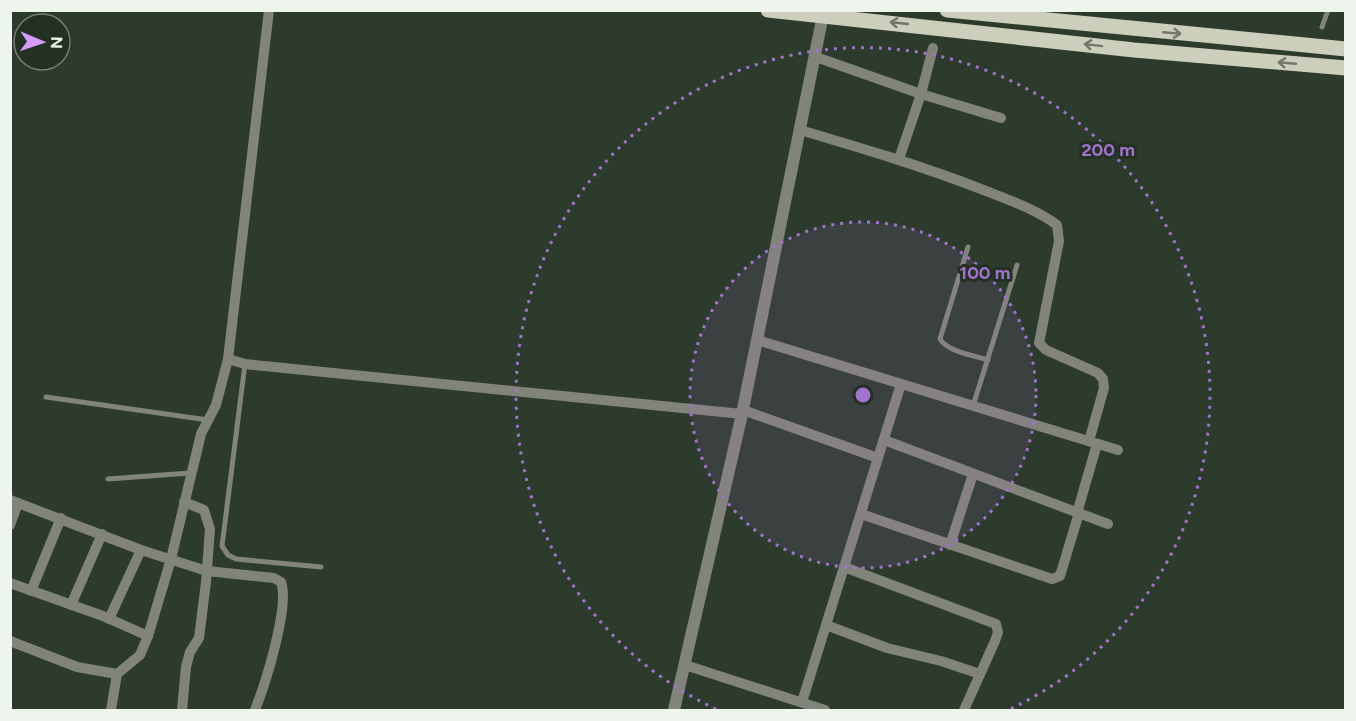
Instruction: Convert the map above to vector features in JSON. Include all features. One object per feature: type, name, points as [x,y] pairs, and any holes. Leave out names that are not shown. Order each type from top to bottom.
[{"type":"main road","points":[[768,10],[823,13],[1134,50],[1346,68]]},
{"type":"main road","points":[[947,10],[1346,49]]},
{"type":"street","points":[[111,711],[117,674],[140,655],[148,636],[171,559],[201,434],[216,405],[228,359],[269,10]]},
{"type":"street","points":[[674,711],[743,412],[823,13]]},
{"type":"street","points":[[899,159],[921,94],[933,48]]},
{"type":"street","points":[[816,57],[921,94],[1001,118]]},
{"type":"street","points":[[800,130],[899,159],[1001,197],[1057,225],[1059,241],[1040,343],[1046,350],[1098,373],[1103,379],[1104,388],[1078,513],[1060,576],[1052,579],[861,514]]},
{"type":"street","points":[[757,340],[1118,450]]},
{"type":"street","points":[[228,359],[245,364],[743,412],[878,458]]},
{"type":"street","points":[[801,706],[901,384]]},
{"type":"street","points":[[884,440],[1108,524]]},
{"type":"street","points":[[950,545],[974,474]]},
{"type":"street","points":[[10,525],[14,501],[141,549],[207,571],[274,578],[283,585],[274,653],[255,711]]},
{"type":"street","points":[[182,711],[188,657],[199,638],[207,571],[208,518],[204,510],[184,502]]},
{"type":"street","points":[[31,591],[61,518]]},
{"type":"street","points":[[71,605],[102,534]]},
{"type":"street","points":[[109,619],[141,549]]},
{"type":"street","points":[[844,567],[996,624],[998,632],[964,711]]},
{"type":"street","points":[[10,583],[109,619],[148,636]]},
{"type":"street","points":[[826,625],[887,648],[941,661],[980,674]]},
{"type":"street","points":[[10,641],[77,667],[117,674]]},
{"type":"street","points":[[685,665],[801,706],[825,711]]},
{"type":"lane","points":[[1322,27],[1328,10]]},
{"type":"lane","points":[[968,247],[940,339],[944,345],[953,349],[988,360]]},
{"type":"lane","points":[[973,406],[1017,265]]},
{"type":"lane","points":[[245,364],[222,546],[228,555],[236,559],[321,567]]},
{"type":"lane","points":[[46,397],[208,420]]},
{"type":"lane","points":[[108,479],[190,473]]}]
